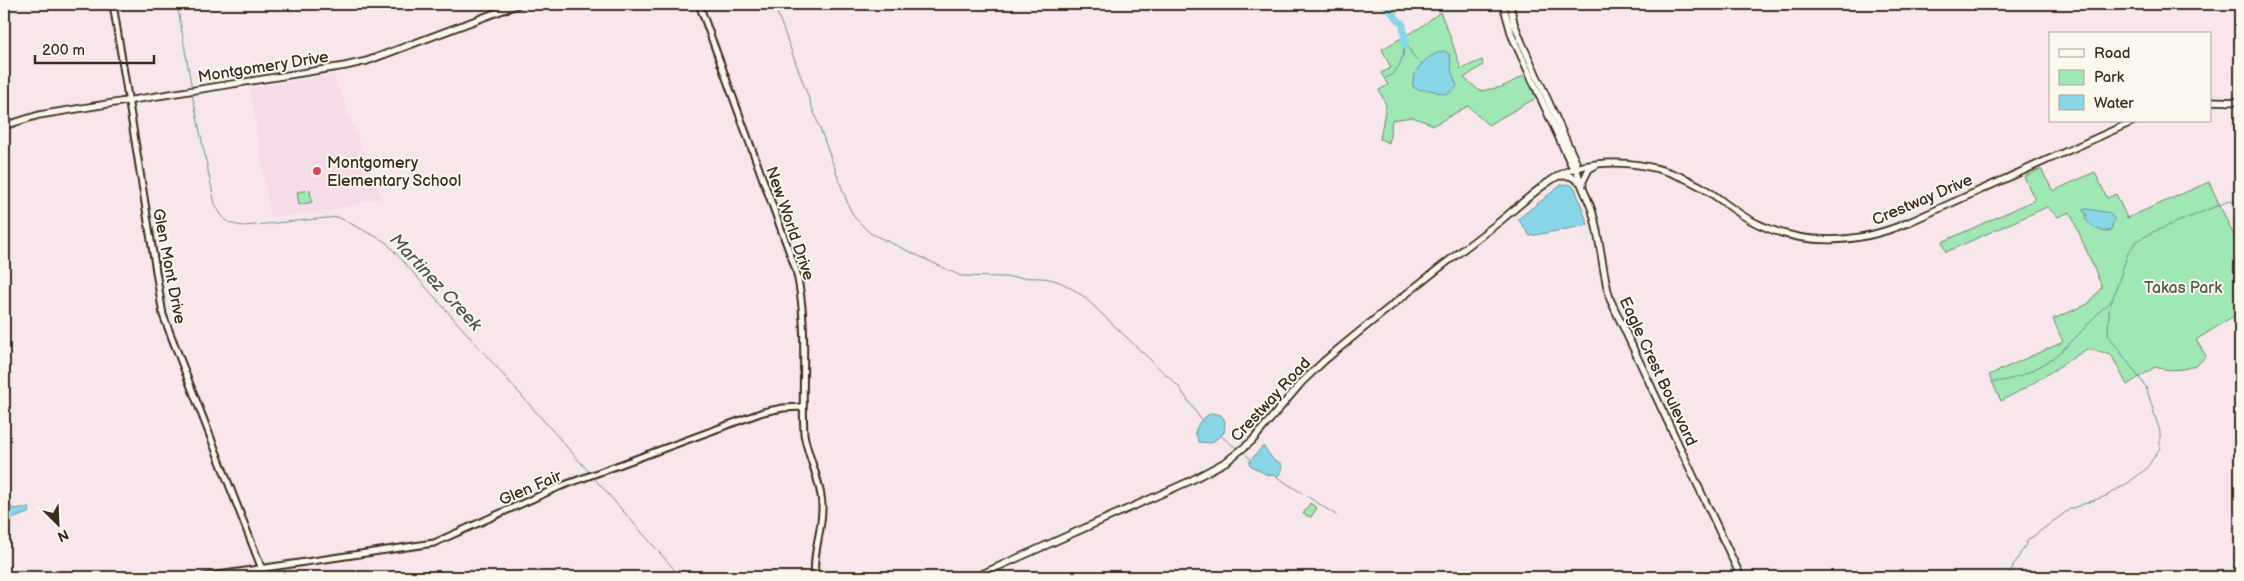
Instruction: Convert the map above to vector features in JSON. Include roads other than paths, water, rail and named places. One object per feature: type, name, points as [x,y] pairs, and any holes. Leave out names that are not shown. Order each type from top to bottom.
[{"type":"main road","name":"Montgomery Drive","points":[[4,126],[39,115],[346,66],[367,61],[519,4]]},
{"type":"main road","name":"Eagle Crest Boulevard","points":[[1503,4],[1512,36],[1571,164],[1576,168]]},
{"type":"main road","name":"Eagle Crest Boulevard","points":[[1510,4],[1514,23],[1522,43],[1573,155],[1594,217],[1602,267],[1610,299],[1741,577]]},
{"type":"main road","points":[[2212,101],[2240,102]]},
{"type":"main road","name":"Crestway Drive","points":[[1576,168],[1596,164],[1622,163],[1678,175],[1700,186],[1739,214],[1772,230],[1814,240],[1840,240],[1873,236],[1907,223],[2132,122]]},
{"type":"main road","points":[[1557,177],[1567,163],[1565,150]]},
{"type":"main road","points":[[1573,155],[1579,161],[1596,164]]},
{"type":"main road","points":[[1557,177],[1570,176],[1582,183],[1589,169],[1596,164]]},
{"type":"main road","name":"Crestway Road","points":[[975,577],[1187,482],[1228,461],[1252,441],[1302,382],[1324,361],[1391,306],[1557,177],[1576,168]]},
{"type":"street","name":"Glen Mont Drive","points":[[113,4],[164,319],[265,577]]},
{"type":"street","name":"New World Drive","points":[[699,4],[796,270],[804,308],[803,407],[805,442],[819,485],[822,503],[822,520],[814,560],[815,577]]},
{"type":"street","name":"Glen Fair","points":[[204,577],[434,543],[559,487],[774,409],[803,407]]},
{"type":"water","points":[[1445,51],[1450,55],[1452,73],[1457,86],[1444,94],[1413,87],[1415,74],[1422,63],[1433,55]]},
{"type":"water","points":[[1569,184],[1575,188],[1588,225],[1530,236],[1518,219],[1561,185]]},
{"type":"water","points":[[2087,209],[2110,213],[2114,219],[2111,230],[2105,232],[2095,228],[2085,219],[2087,214],[2082,210]]},
{"type":"water","points":[[1212,413],[1221,415],[1225,421],[1224,433],[1211,443],[1199,442],[1195,432],[1196,429],[1203,418]]},
{"type":"water","points":[[1264,447],[1274,461],[1281,463],[1282,470],[1278,476],[1267,475],[1250,465],[1250,461]]},
{"type":"water","points":[[4,502],[14,509],[28,507],[30,512],[7,521],[4,520]]},
{"type":"waterway","name":"Martinez Creek","points":[[177,4],[192,89]]},
{"type":"waterway","points":[[774,4],[849,207],[855,218],[870,233],[961,276],[1042,278],[1053,280],[1069,287],[1083,296],[1179,387],[1202,421]]},
{"type":"waterway","points":[[1384,4],[1403,25],[1405,44]]},
{"type":"waterway","points":[[1386,78],[1398,68],[1405,44]]},
{"type":"waterway","points":[[1406,44],[1416,60]]},
{"type":"waterway","name":"Martinez Creek","points":[[192,93],[215,204],[226,220],[233,224],[244,226],[338,217],[386,242],[589,472]]},
{"type":"waterway","points":[[2007,577],[2028,540],[2070,509],[2106,496],[2128,483],[2146,469],[2160,448],[2160,432],[2146,387],[2108,335],[2109,310],[2128,253],[2137,241],[2153,232],[2229,201],[2240,203]]},
{"type":"waterway","points":[[1992,382],[2013,378],[2044,364],[2070,343],[2113,299]]},
{"type":"waterway","points":[[1221,436],[1236,448]]},
{"type":"waterway","points":[[1246,455],[1251,459]]},
{"type":"waterway","points":[[1277,477],[1302,493]]},
{"type":"waterway","name":"Martinez Creek","points":[[594,478],[681,577]]},
{"type":"waterway","points":[[1307,496],[1336,515]]},
{"type":"place","name":"Montgomery Elementary School","points":[[317,171]]},
{"type":"park label","name":"Takas Park","points":[[2183,287]]}]
